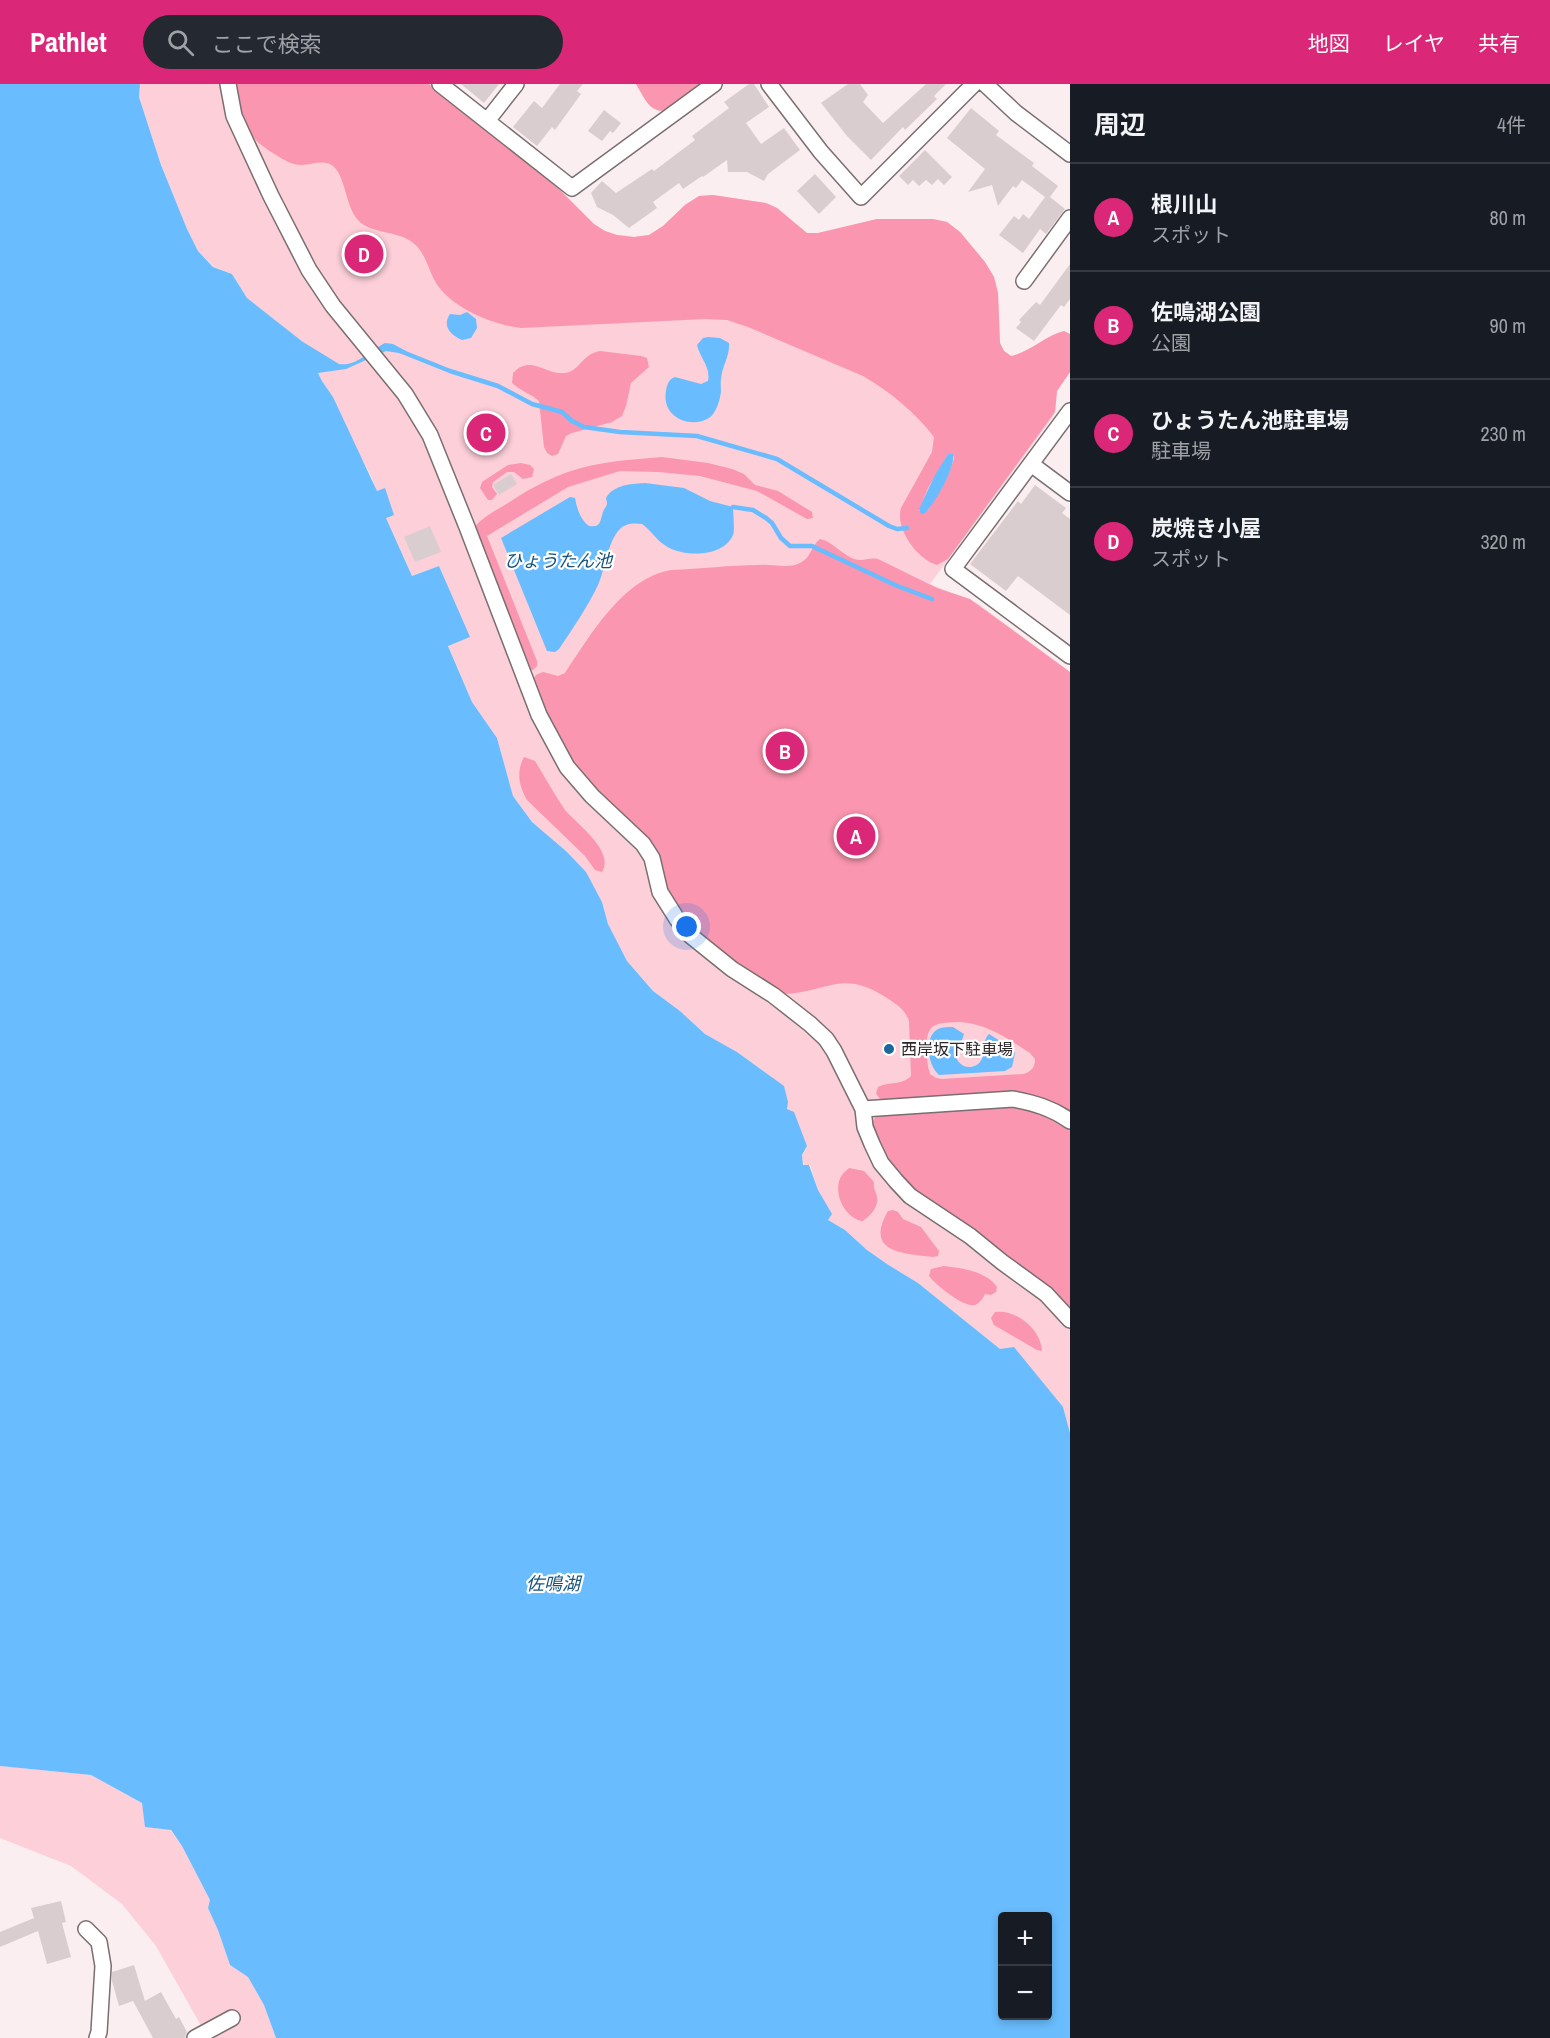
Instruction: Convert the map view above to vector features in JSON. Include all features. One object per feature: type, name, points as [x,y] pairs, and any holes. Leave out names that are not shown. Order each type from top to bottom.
[{"type":"street","points":[[228,84],[234,116],[270,196],[309,270],[333,306],[414,408],[430,435],[539,715],[567,767],[592,796],[643,844],[652,858],[660,892],[691,936],[732,969],[773,995],[826,1039],[863,1108],[866,1127],[881,1162],[910,1196],[970,1236],[1046,1294],[1070,1320]]},
{"type":"street","points":[[440,84],[572,189],[714,84]]},
{"type":"street","points":[[486,121],[516,84]]},
{"type":"street","points":[[769,84],[820,152],[861,197],[974,84]]},
{"type":"street","points":[[986,84],[1017,113],[1070,154]]},
{"type":"street","points":[[1024,281],[1070,218]]},
{"type":"street","points":[[1070,411],[953,569],[1070,656]]},
{"type":"street","points":[[1030,464],[1070,493]]},
{"type":"street","points":[[863,1108],[1013,1099],[1037,1103],[1070,1121]]},
{"type":"street","points":[[87,1929],[99,1942],[104,1966],[97,2038]]},
{"type":"street","points":[[195,2038],[232,2018]]},
{"type":"shaded area","points":[[140,84],[429,84],[551,181],[593,224],[617,235],[634,237],[649,235],[699,196],[713,195],[766,203],[777,208],[807,233],[818,233],[877,219],[933,219],[947,222],[960,232],[985,262],[994,277],[998,293],[1000,343],[1004,351],[1011,356],[1057,333],[1064,331],[1070,334],[1070,372],[1057,391],[1055,412],[1052,418],[930,584],[978,604],[1070,672],[1070,1433],[1063,1407],[1000,1349],[918,1283],[867,1250],[845,1230],[828,1220],[831,1214],[818,1190],[810,1165],[804,1165],[802,1157],[807,1146],[772,1077],[737,1052],[705,1034],[653,991],[627,961],[608,924],[602,902],[594,887],[566,851],[532,822],[513,796],[497,738],[472,702],[448,645],[469,637],[439,566],[412,576],[386,518],[372,478],[333,397],[322,381],[303,342],[247,298],[232,274],[214,267],[198,251],[161,165],[139,97]]},
{"type":"shaded area","points":[[235,84],[429,84],[551,181],[594,224],[617,235],[634,237],[649,235],[699,196],[713,195],[766,203],[777,208],[807,233],[818,233],[877,219],[933,219],[947,222],[960,232],[985,262],[994,277],[998,293],[1000,343],[1004,351],[1011,356],[1018,354],[1064,331],[1070,334],[1070,372],[1057,391],[1055,412],[948,559],[937,565],[929,562],[915,550],[904,534],[900,516],[901,508],[932,452],[934,437],[910,411],[873,382],[727,320],[705,319],[521,328],[485,319],[450,299],[435,281],[423,255],[412,242],[361,223],[352,210],[338,171],[333,166],[322,163],[302,165],[291,163],[257,141],[245,126]],"holes":[[[948,454],[954,456],[947,478],[928,510],[919,511],[928,488]]]},
{"type":"shaded area","points":[[636,84],[703,84],[668,110],[662,111],[648,104]]},
{"type":"shaded area","points":[[600,351],[641,356],[647,358],[649,367],[631,383],[622,416],[612,422],[566,436],[558,454],[552,456],[544,447],[539,401],[512,383],[513,373],[526,365],[557,373],[570,372],[589,356]]},
{"type":"shaded area","points":[[662,457],[708,463],[732,469],[744,474],[755,485],[778,491],[812,512],[813,518],[807,519],[757,491],[700,476],[620,471],[568,487],[487,536],[537,661],[537,666],[529,670],[474,528],[485,517],[528,491],[564,474],[599,464]]},
{"type":"shaded area","points":[[521,463],[530,465],[534,469],[532,477],[523,479],[514,472],[507,472],[493,482],[492,487],[497,494],[492,500],[488,500],[480,488],[482,482],[508,465]]},
{"type":"shaded area","points":[[820,539],[824,540],[854,559],[878,559],[937,588],[970,599],[1070,672],[1070,1112],[1039,1097],[1013,1092],[884,1100],[879,1098],[876,1093],[878,1087],[903,1081],[911,1076],[909,1021],[903,1010],[872,989],[847,983],[785,994],[736,965],[695,932],[666,890],[657,856],[572,764],[558,740],[532,681],[536,675],[543,672],[558,676],[565,673],[609,611],[638,584],[654,575],[671,570],[748,565],[795,565],[806,558]],"holes":[[[945,1023],[970,1023],[997,1033],[1030,1053],[1035,1059],[1029,1072],[942,1079],[930,1074],[927,1062],[927,1041],[930,1029]]]},
{"type":"shaded area","points":[[524,757],[535,761],[565,810],[593,838],[603,855],[605,864],[602,872],[595,870],[585,856],[527,800],[520,779],[520,768]]},
{"type":"shaded area","points":[[1013,1106],[1043,1114],[1070,1129],[1070,1311],[914,1192],[886,1159],[872,1129],[872,1122],[876,1116],[881,1114]]},
{"type":"shaded area","points":[[849,1168],[864,1171],[874,1182],[877,1204],[863,1221],[856,1219],[846,1210],[839,1196],[839,1181]]},
{"type":"shaded area","points":[[888,1211],[898,1212],[903,1219],[921,1227],[939,1251],[938,1256],[899,1252],[884,1243],[881,1235],[882,1225]]},
{"type":"shaded area","points":[[944,1266],[965,1269],[986,1277],[997,1287],[996,1292],[991,1295],[985,1294],[975,1305],[957,1300],[929,1276],[931,1269]]},
{"type":"shaded area","points":[[995,1312],[1011,1314],[1026,1322],[1037,1335],[1042,1351],[994,1325],[991,1318]]},
{"type":"shaded area","points":[[0,1766],[91,1775],[142,1803],[146,1827],[170,1830],[182,1846],[210,1900],[208,1908],[230,1965],[248,1977],[264,2005],[276,2038],[208,2038],[156,1946],[122,1904],[71,1866],[0,1838]]},
{"type":"water","name":"佐鳴湖","points":[[0,84],[140,84],[139,97],[161,165],[198,251],[213,267],[232,274],[247,298],[303,342],[339,364],[357,361],[385,343],[393,344],[406,351],[405,354],[386,351],[346,369],[318,373],[333,397],[377,491],[385,488],[394,515],[386,518],[412,576],[439,566],[470,637],[448,646],[472,702],[497,738],[513,796],[532,822],[566,851],[586,872],[602,902],[608,924],[627,961],[653,991],[705,1034],[737,1052],[784,1086],[788,1102],[787,1109],[794,1112],[807,1146],[802,1155],[803,1165],[809,1165],[818,1190],[832,1214],[828,1220],[845,1230],[887,1264],[918,1283],[1000,1349],[1014,1347],[1063,1407],[1070,1433],[1070,2038],[276,2038],[264,2005],[248,1977],[230,1965],[208,1908],[210,1900],[182,1846],[171,1830],[145,1827],[142,1803],[91,1775],[0,1766]]},
{"type":"water","points":[[467,312],[476,319],[477,328],[471,338],[462,340],[448,330],[447,322],[450,314],[460,315]]},
{"type":"water","points":[[703,338],[720,338],[729,343],[722,374],[721,392],[715,411],[709,418],[702,421],[679,419],[668,408],[667,386],[675,377],[701,384],[708,381],[707,367],[697,345]]},
{"type":"water","points":[[948,454],[953,454],[953,460],[948,476],[933,503],[924,514],[921,514],[919,509]]},
{"type":"water","name":"ひょうたん池","points":[[645,483],[684,488],[710,501],[733,507],[733,535],[721,548],[692,553],[673,550],[666,546],[642,524],[622,527],[612,540],[598,585],[585,610],[559,649],[555,652],[547,651],[501,538],[570,497],[575,498],[583,520],[589,526],[596,526],[607,505],[606,498],[612,491],[625,485]]},
{"type":"water","points":[[953,1027],[964,1034],[955,1050],[955,1055],[961,1064],[972,1067],[981,1061],[985,1041],[989,1034],[1015,1053],[1012,1067],[1005,1071],[939,1075],[930,1059],[930,1038],[938,1029]]},
{"type":"building","points":[[461,84],[499,84],[484,103]]},
{"type":"building","points":[[560,84],[583,84],[577,91],[581,94],[555,130],[552,127],[537,146],[513,127],[534,101],[542,108]]},
{"type":"building","points":[[749,84],[754,84],[769,107],[746,123],[761,144],[784,128],[800,150],[768,174],[764,181],[747,172],[728,172],[727,160],[683,189],[679,183],[653,202],[657,208],[629,228],[613,215],[597,207],[591,193],[602,181],[616,193],[652,169],[654,171],[695,140],[692,136],[729,108],[724,102]]},
{"type":"building","points":[[848,84],[860,84],[868,95],[863,102],[883,123],[926,84],[946,84],[934,96],[937,99],[905,130],[903,127],[871,160],[847,136],[821,103]]},
{"type":"building","points":[[971,108],[999,131],[996,135],[1034,163],[1032,166],[1058,186],[1050,197],[1065,209],[1046,234],[1040,229],[1023,253],[999,235],[1014,216],[1019,220],[1023,214],[1029,219],[1045,197],[1022,180],[1016,188],[1013,186],[998,206],[992,185],[968,192],[985,169],[947,138]]},
{"type":"building","points":[[604,110],[621,123],[602,141],[588,131]]},
{"type":"building","points":[[925,150],[952,177],[944,185],[938,179],[932,185],[926,180],[919,186],[913,180],[908,185],[899,176]]},
{"type":"building","points":[[815,174],[836,197],[819,214],[797,191]]},
{"type":"building","points":[[1070,264],[1070,299],[1064,307],[1061,305],[1034,341],[1016,328],[1021,322],[1019,320],[1036,302],[1040,305]]},
{"type":"building","points":[[511,474],[517,484],[499,495],[493,485]]},
{"type":"building","points":[[1035,485],[1066,508],[1062,513],[1070,519],[1070,615],[1018,576],[1006,591],[970,564],[1018,501],[1021,504]]},
{"type":"building","points":[[430,526],[441,552],[415,562],[404,537]]},
{"type":"building","points":[[61,1901],[66,1922],[62,1923],[71,1957],[47,1964],[38,1931],[0,1947],[0,1932],[34,1918],[31,1908]]},
{"type":"building","points":[[134,1965],[145,2001],[161,1992],[176,2019],[179,2017],[187,2032],[185,2038],[153,2038],[133,2001],[119,2006],[112,1981],[112,1972]]},
{"type":"waterway","points":[[400,351],[450,371],[498,386],[532,404],[562,412],[572,421],[584,427],[620,432],[697,436],[777,459],[889,526],[897,529],[907,528]]},
{"type":"waterway","points":[[733,507],[753,510],[766,518],[790,546],[812,546],[895,585],[932,599]]},
{"type":"place","name":"炭焼き小屋","points":[[364,254]]},
{"type":"place","name":"ひょうたん池駐車場","points":[[486,433]]},
{"type":"place","name":"佐鳴湖公園","points":[[785,751]]},
{"type":"place","name":"根川山","points":[[856,836]]},
{"type":"place","name":"西岸坂下駐車場","points":[[889,1049]]}]
